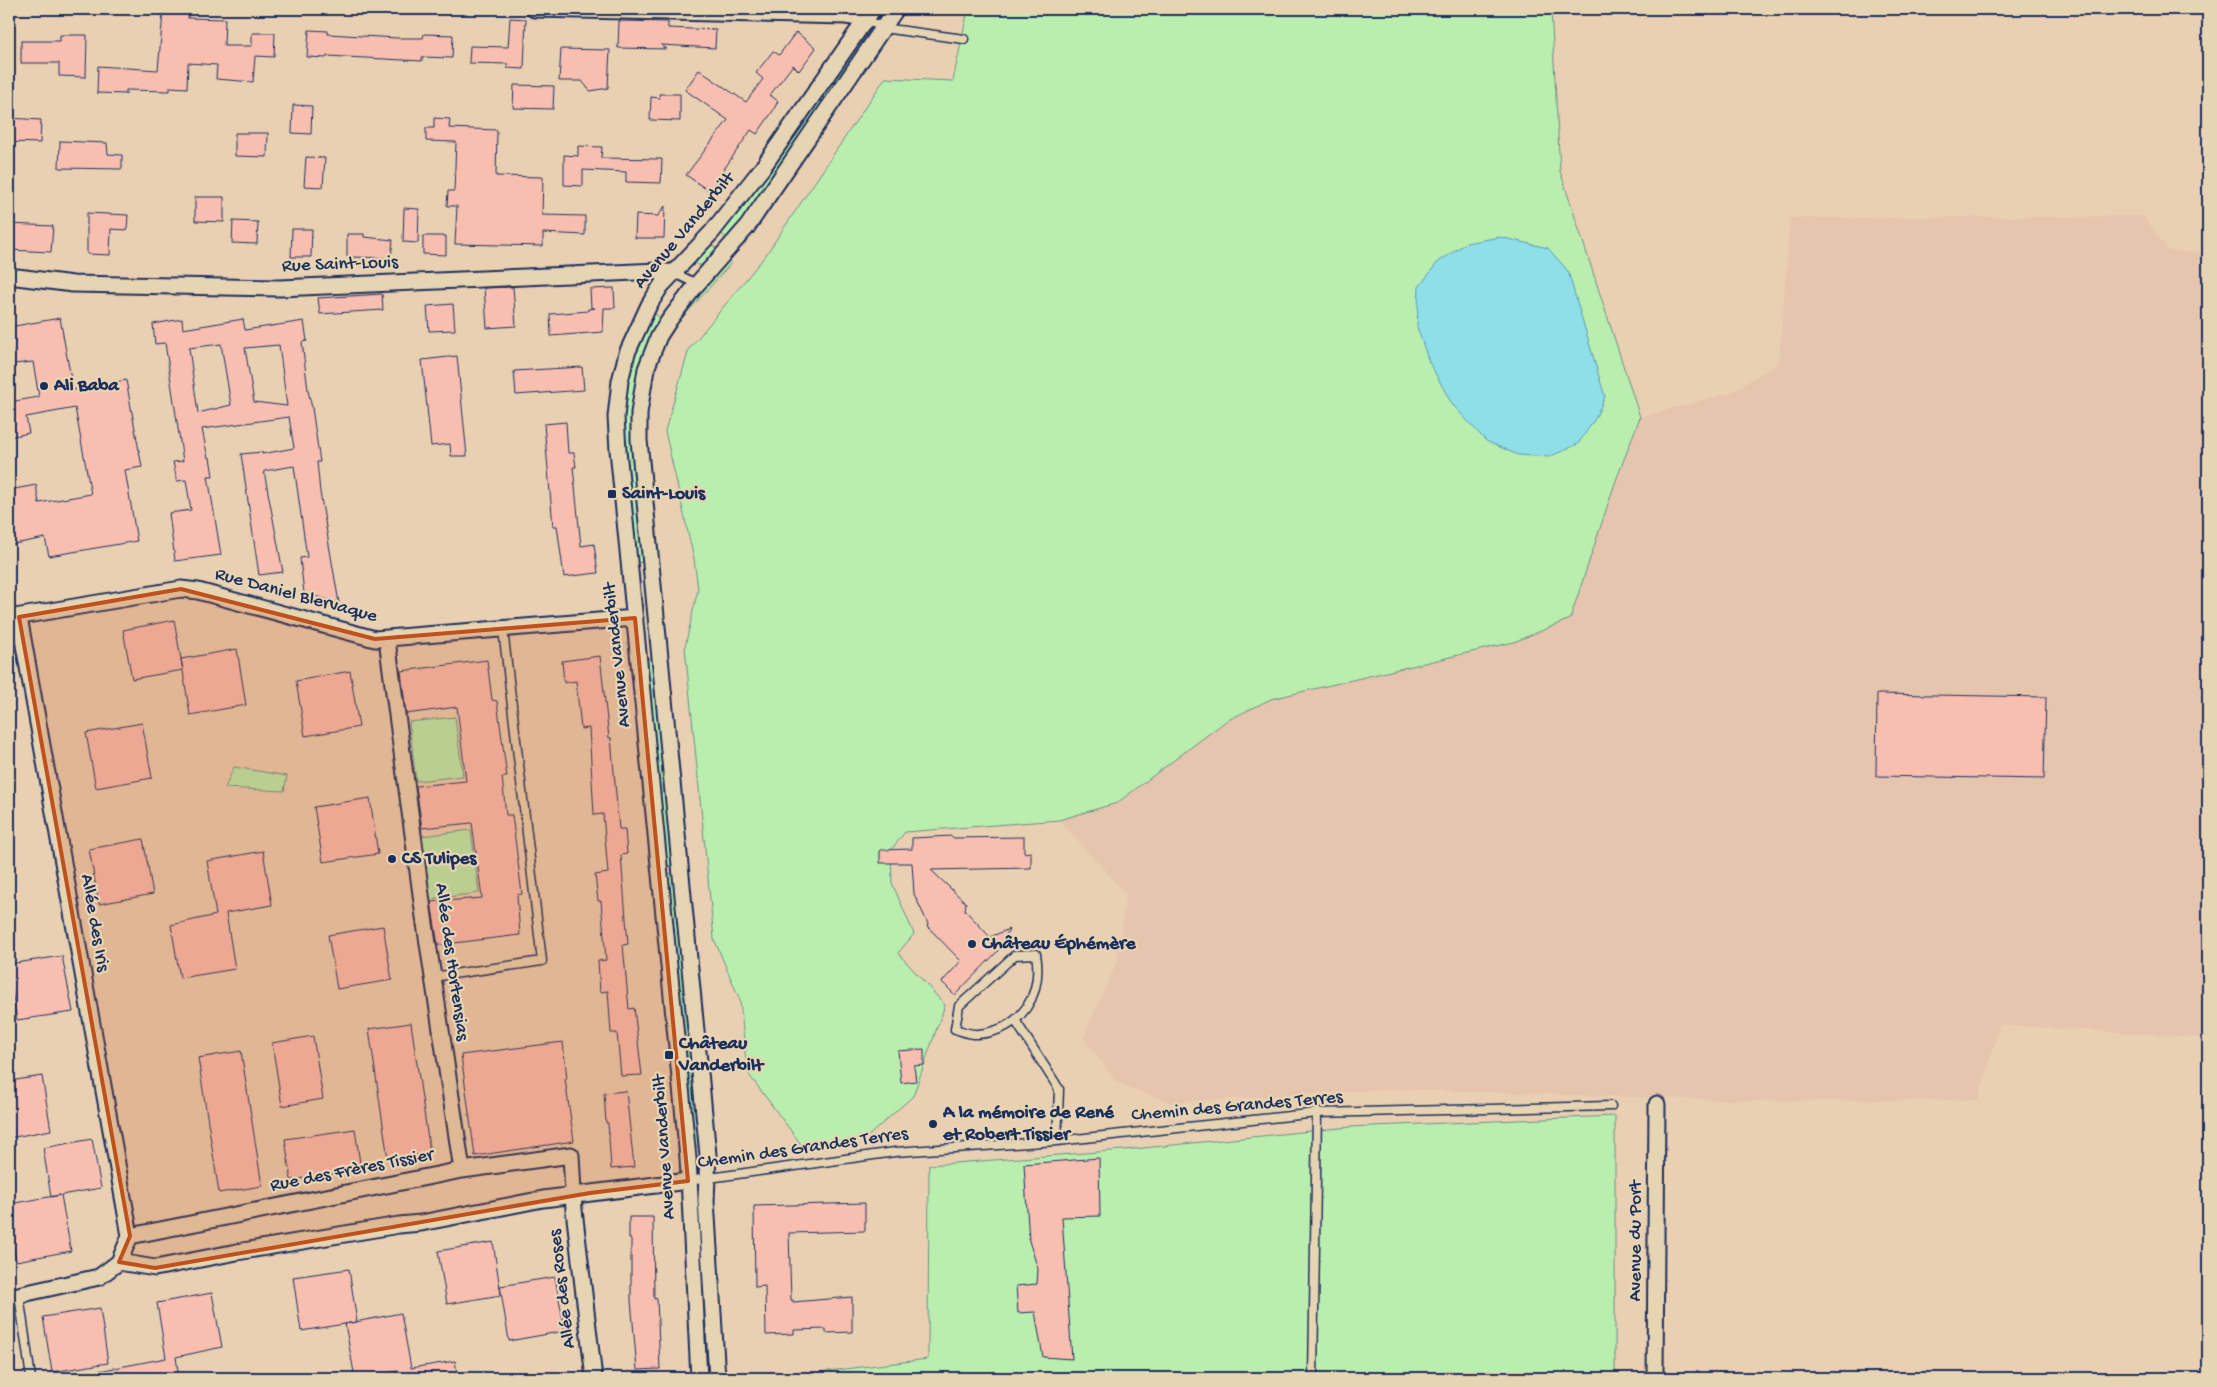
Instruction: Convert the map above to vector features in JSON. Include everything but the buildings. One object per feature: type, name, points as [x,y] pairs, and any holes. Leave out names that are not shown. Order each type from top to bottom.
[{"type":"street","points":[[534,9],[846,16],[870,14]]},
{"type":"street","name":"Avenue Vanderbilt","points":[[699,1378],[688,1181],[645,617],[639,440],[642,388],[646,369],[659,336],[670,319],[697,284],[747,227],[896,9]]},
{"type":"street","name":"Avenue Vanderbilt","points":[[717,1378],[706,1179],[708,1155],[645,617],[618,450],[617,400],[627,353],[636,329],[649,305],[718,224],[763,167],[870,14]]},
{"type":"street","name":"Rue Saint-Louis","points":[[9,276],[73,284],[280,288],[658,271],[674,274]]},
{"type":"street","name":"Rue Daniel Blervaque","points":[[14,617],[181,589],[198,591],[375,639],[387,640],[645,617]]},
{"type":"street","name":"Allée des Iris","points":[[14,617],[130,1236]]},
{"type":"street","name":"Allée des Hortensias","points":[[387,640],[433,977],[462,1170]]},
{"type":"street","name":"Avenue du Port","points":[[1655,1378],[1657,1104]]},
{"type":"street","name":"Rue des Frères Tissier","points":[[130,1236],[462,1170],[571,1155],[573,1195]]},
{"type":"street","points":[[119,1262],[154,1268],[399,1225],[421,1224],[543,1199],[688,1181]]},
{"type":"street","name":"Allée des Roses","points":[[573,1195],[594,1378]]},
{"type":"street","points":[[14,1296],[99,1277],[119,1262],[130,1236]]},
{"type":"lane","points":[[870,14],[883,28],[964,39]]},
{"type":"lane","points":[[674,274],[697,284]]},
{"type":"lane","points":[[433,977],[542,961],[503,629]]},
{"type":"lane","points":[[1036,954],[1039,969],[1036,990],[1021,1015],[1015,1020],[1002,1029],[976,1034],[955,1029],[959,1006],[1015,955],[1036,954]]},
{"type":"lane","points":[[1015,1020],[1059,1089],[1057,1141]]},
{"type":"lane","name":"Chemin des Grandes Terres","points":[[688,1181],[895,1152],[1057,1141],[1317,1113],[1612,1106]]},
{"type":"lane","points":[[1314,1378],[1317,1113]]},
{"type":"lane","points":[[14,1296],[31,1378]]},
{"type":"highlighted area","points":[[181,589],[375,639],[635,618],[688,1181],[590,1193],[155,1268],[119,1262],[130,1236],[19,617]]},
{"type":"shaded area","points":[[2143,216],[2169,251],[2208,253],[2208,1038],[2000,1025],[1978,1100],[1752,1101],[1393,1089],[1170,1103],[1118,1083],[1083,1038],[1118,959],[1126,894],[1059,820],[1117,803],[1226,721],[1271,699],[1514,642],[1615,483],[1640,417],[1730,393],[1779,362],[1790,218]]},
{"type":"green space","points":[[968,9],[1551,9],[1560,171],[1640,417],[1615,483],[1570,619],[1514,642],[1271,699],[1226,721],[1117,803],[1059,820],[905,832],[891,850],[892,883],[914,934],[898,953],[945,1005],[913,1096],[866,1138],[803,1147],[747,1072],[740,1000],[714,939],[685,647],[698,589],[694,559],[665,431],[689,349],[765,256],[885,78],[953,81]]},
{"type":"green space","points":[[852,50],[857,54],[729,240],[719,232]]},
{"type":"green space","points":[[710,243],[720,252],[705,265],[697,265],[695,260]]},
{"type":"green space","points":[[728,259],[732,262],[685,315],[681,312]]},
{"type":"green space","points":[[652,312],[662,319],[643,358],[645,562],[635,563],[623,440],[622,405],[632,355]]},
{"type":"green space","points":[[655,658],[675,865],[664,866],[645,659]]},
{"type":"green space","points":[[455,717],[463,776],[416,781],[409,722]]},
{"type":"green space","points":[[234,767],[287,776],[284,791],[225,788]]},
{"type":"green space","points":[[471,830],[479,893],[430,899],[422,836]]},
{"type":"green space","points":[[676,873],[701,1133],[697,1133],[698,1146],[692,1147],[665,874]]},
{"type":"green space","points":[[1615,1116],[1615,1378],[770,1378],[928,1359],[929,1165],[1124,1150],[1350,1127]]},
{"type":"water","points":[[1500,237],[1548,248],[1568,271],[1605,397],[1595,419],[1578,444],[1549,457],[1518,455],[1486,441],[1452,404],[1429,362],[1417,327],[1419,287],[1437,263],[1466,243]]},
{"type":"place","name":"Ali Baba","points":[[44,386]]},
{"type":"place","name":"Saint-Louis","points":[[612,494]]},
{"type":"place","name":"CS Tulipes","points":[[392,859]]},
{"type":"place","name":"Château Éphémère","points":[[972,944]]},
{"type":"place","name":"Château Vanderbilt","points":[[669,1055]]},
{"type":"place","name":"A la mémoire de René et Robert Tissier","points":[[933,1124]]}]
